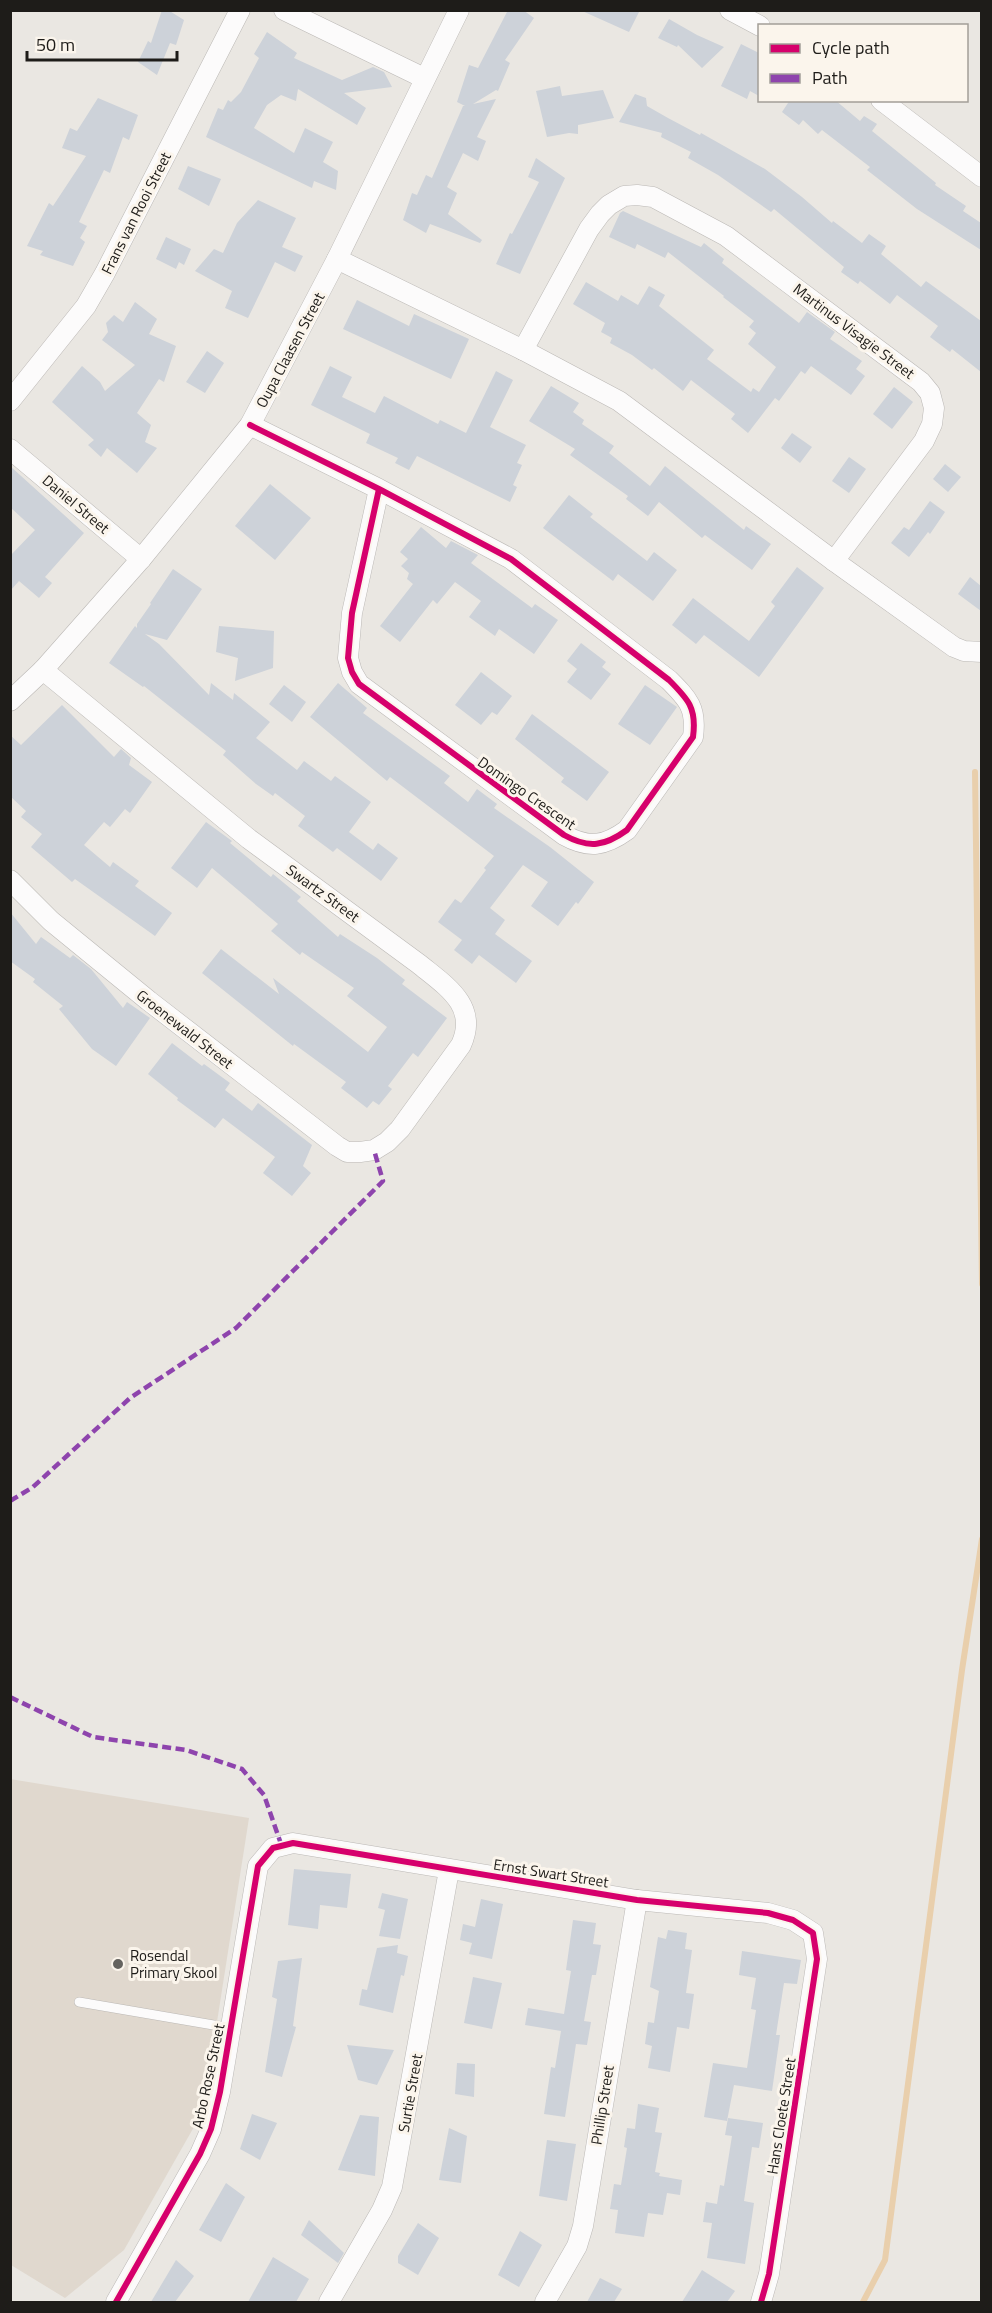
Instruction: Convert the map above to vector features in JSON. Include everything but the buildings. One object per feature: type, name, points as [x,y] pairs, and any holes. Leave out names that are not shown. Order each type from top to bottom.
[{"type":"street","name":"Frans van Rooi Street","points":[[10,401],[80,314],[105,273],[240,10]]},
{"type":"street","points":[[284,10],[424,78]]},
{"type":"street","name":"Oupa Claasen Street","points":[[10,701],[43,670],[141,559],[250,425],[337,259],[459,10]]},
{"type":"street","points":[[730,10],[758,25]]},
{"type":"street","points":[[884,102],[981,177]]},
{"type":"street","name":"Martinus Visagie Street","points":[[524,350],[589,229],[609,205],[624,196],[653,197],[726,236],[892,358],[921,381],[930,393],[934,408],[932,424],[924,441],[834,561]]},
{"type":"street","points":[[337,259],[524,350],[619,401],[954,647],[964,651],[981,652]]},
{"type":"street","name":"Domingo Crescent","points":[[250,425],[379,489],[511,560],[669,680],[683,694],[692,708],[695,719],[693,737],[627,830],[612,841],[585,844],[564,835],[376,698],[360,684],[352,672],[348,658],[352,613],[379,489]]},
{"type":"street","name":"Daniel Street","points":[[10,449],[141,559]]},
{"type":"street","name":"Swartz Street","points":[[43,670],[249,839],[419,964],[445,985],[462,1005],[467,1016],[467,1032],[461,1045],[399,1129],[387,1142],[374,1150]]},
{"type":"street","name":"Groenewald Street","points":[[10,880],[51,921],[149,1001],[337,1146],[347,1152],[374,1150]]},
{"type":"street","name":"Ernst Swart Street","points":[[281,1844],[293,1843],[637,1900],[768,1913],[793,1920],[813,1933]]},
{"type":"street","name":"Arbo Rose Street","points":[[116,2302],[200,2154],[211,2129],[231,2028],[258,1866],[273,1848],[281,1844]]},
{"type":"street","name":"Surtie Street","points":[[329,2302],[382,2210],[392,2187],[449,1870]]},
{"type":"street","name":"Phillip Street","points":[[545,2302],[577,2246],[583,2226],[637,1900]]},
{"type":"street","name":"Hans Cloete Street","points":[[761,2302],[769,2274],[817,1959],[813,1933]]},
{"type":"lane","points":[[79,2002],[231,2028]]},
{"type":"shaded area","name":"Rosendal Primary Skool","points":[[10,1779],[249,1818],[203,2111],[124,2250],[65,2298],[11,2265]]},
{"type":"waterway","points":[[975,772],[982,1284]]},
{"type":"waterway","points":[[863,2302],[885,2260],[962,1670],[982,1539]]},
{"type":"marked path","points":[[10,1501],[33,1487],[130,1398],[236,1328],[383,1181],[374,1150]]},
{"type":"marked path","points":[[10,1697],[93,1737],[186,1750],[242,1769],[264,1795],[281,1844]]},
{"type":"cycle path","points":[[250,425],[379,489],[511,559],[676,687],[690,705],[694,719],[693,737],[627,830],[611,840],[597,844],[581,842],[564,835],[359,684],[348,658],[352,613],[379,489]]},
{"type":"cycle path","points":[[116,2302],[200,2154],[211,2129],[220,2092],[258,1866],[273,1848],[293,1843],[637,1900],[768,1913],[793,1920],[813,1933],[817,1959],[769,2274],[761,2302]]},
{"type":"place","name":"Rosendal Primary Skool","points":[[118,1964]]}]
